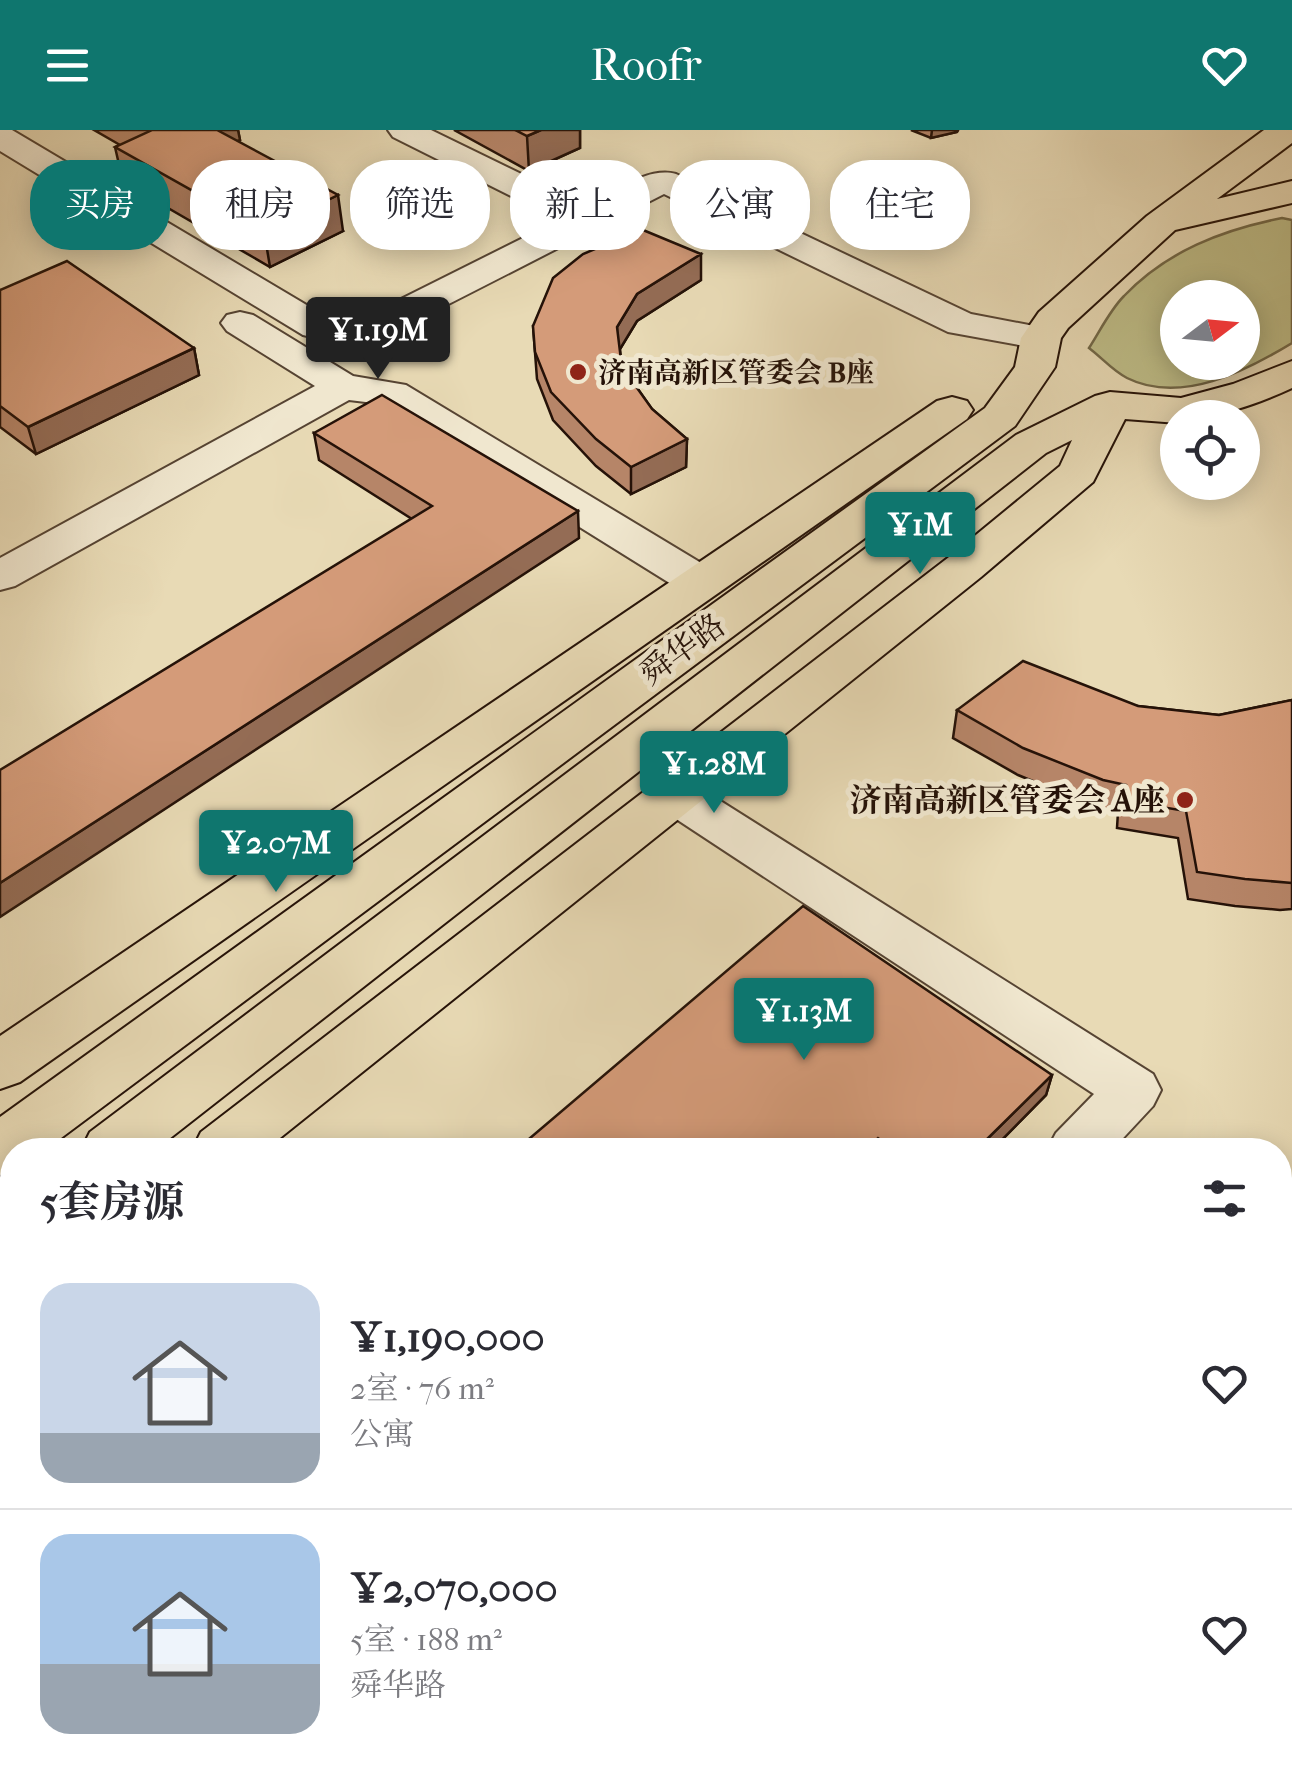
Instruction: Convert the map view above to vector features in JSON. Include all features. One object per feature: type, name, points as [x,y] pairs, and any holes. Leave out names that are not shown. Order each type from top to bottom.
[{"type":"main road","points":[[1160,224],[1286,130]]},
{"type":"main road","name":"舜华路","points":[[16,1138],[1000,416],[1053,320],[1160,224],[1292,192]]},
{"type":"main road","points":[[1244,204],[1292,206]]},
{"type":"main road","points":[[0,1066],[940,416],[1038,353],[1078,393],[1110,405],[1182,411],[1248,393],[1292,373]]},
{"type":"main road","points":[[237,1138],[1078,473],[1110,405]]},
{"type":"main road","name":"舜华路","points":[[127,1138],[1030,444],[1110,405]]},
{"type":"street","points":[[405,130],[510,182]]},
{"type":"street","points":[[0,137],[316,327],[367,331],[526,250]]},
{"type":"street","points":[[0,174],[343,387],[392,394],[700,582]]},
{"type":"street","points":[[650,188],[664,181],[961,324],[1038,353]]},
{"type":"street","points":[[0,576],[343,387]]},
{"type":"street","points":[[675,795],[1133,1090],[1087,1138]]},
{"type":"shaded area","points":[[1282,218],[1292,220],[1292,343],[1260,361],[1260,280],[1160,280],[1160,380],[1215,380],[1169,388],[1148,385],[1127,378],[1089,348],[1119,302],[1141,280],[1177,255],[1217,236]]},
{"type":"building","points":[[217,130],[273,160],[190,160],[190,189],[170,178],[170,160],[138,160],[115,147],[150,131]]},
{"type":"building","points":[[515,130],[541,130],[527,136]]},
{"type":"building","name":"济南高新区管委会 B座","points":[[650,233],[670,241],[670,250],[701,254],[637,294],[617,327],[621,360],[635,385],[652,409],[687,439],[631,467],[596,439],[551,392],[535,352],[533,326],[553,278],[593,250],[650,250]]},
{"type":"building","points":[[67,261],[194,348],[28,427],[0,406],[0,290]]},
{"type":"building","points":[[382,395],[578,511],[0,883],[0,770],[432,506],[314,433]]},
{"type":"building","name":"济南高新区管委会 A座","points":[[1023,661],[1138,706],[1219,715],[1292,700],[1292,883],[1197,872],[1186,811],[1125,801],[1126,785],[1103,780],[1023,748],[957,710]]},
{"type":"building","points":[[803,906],[1052,1075],[988,1138],[530,1138]]},
{"type":"place","name":"济南高新区管委会 B座","points":[[578,372]]},
{"type":"place","name":"济南高新区管委会 A座","points":[[1185,800]]}]
